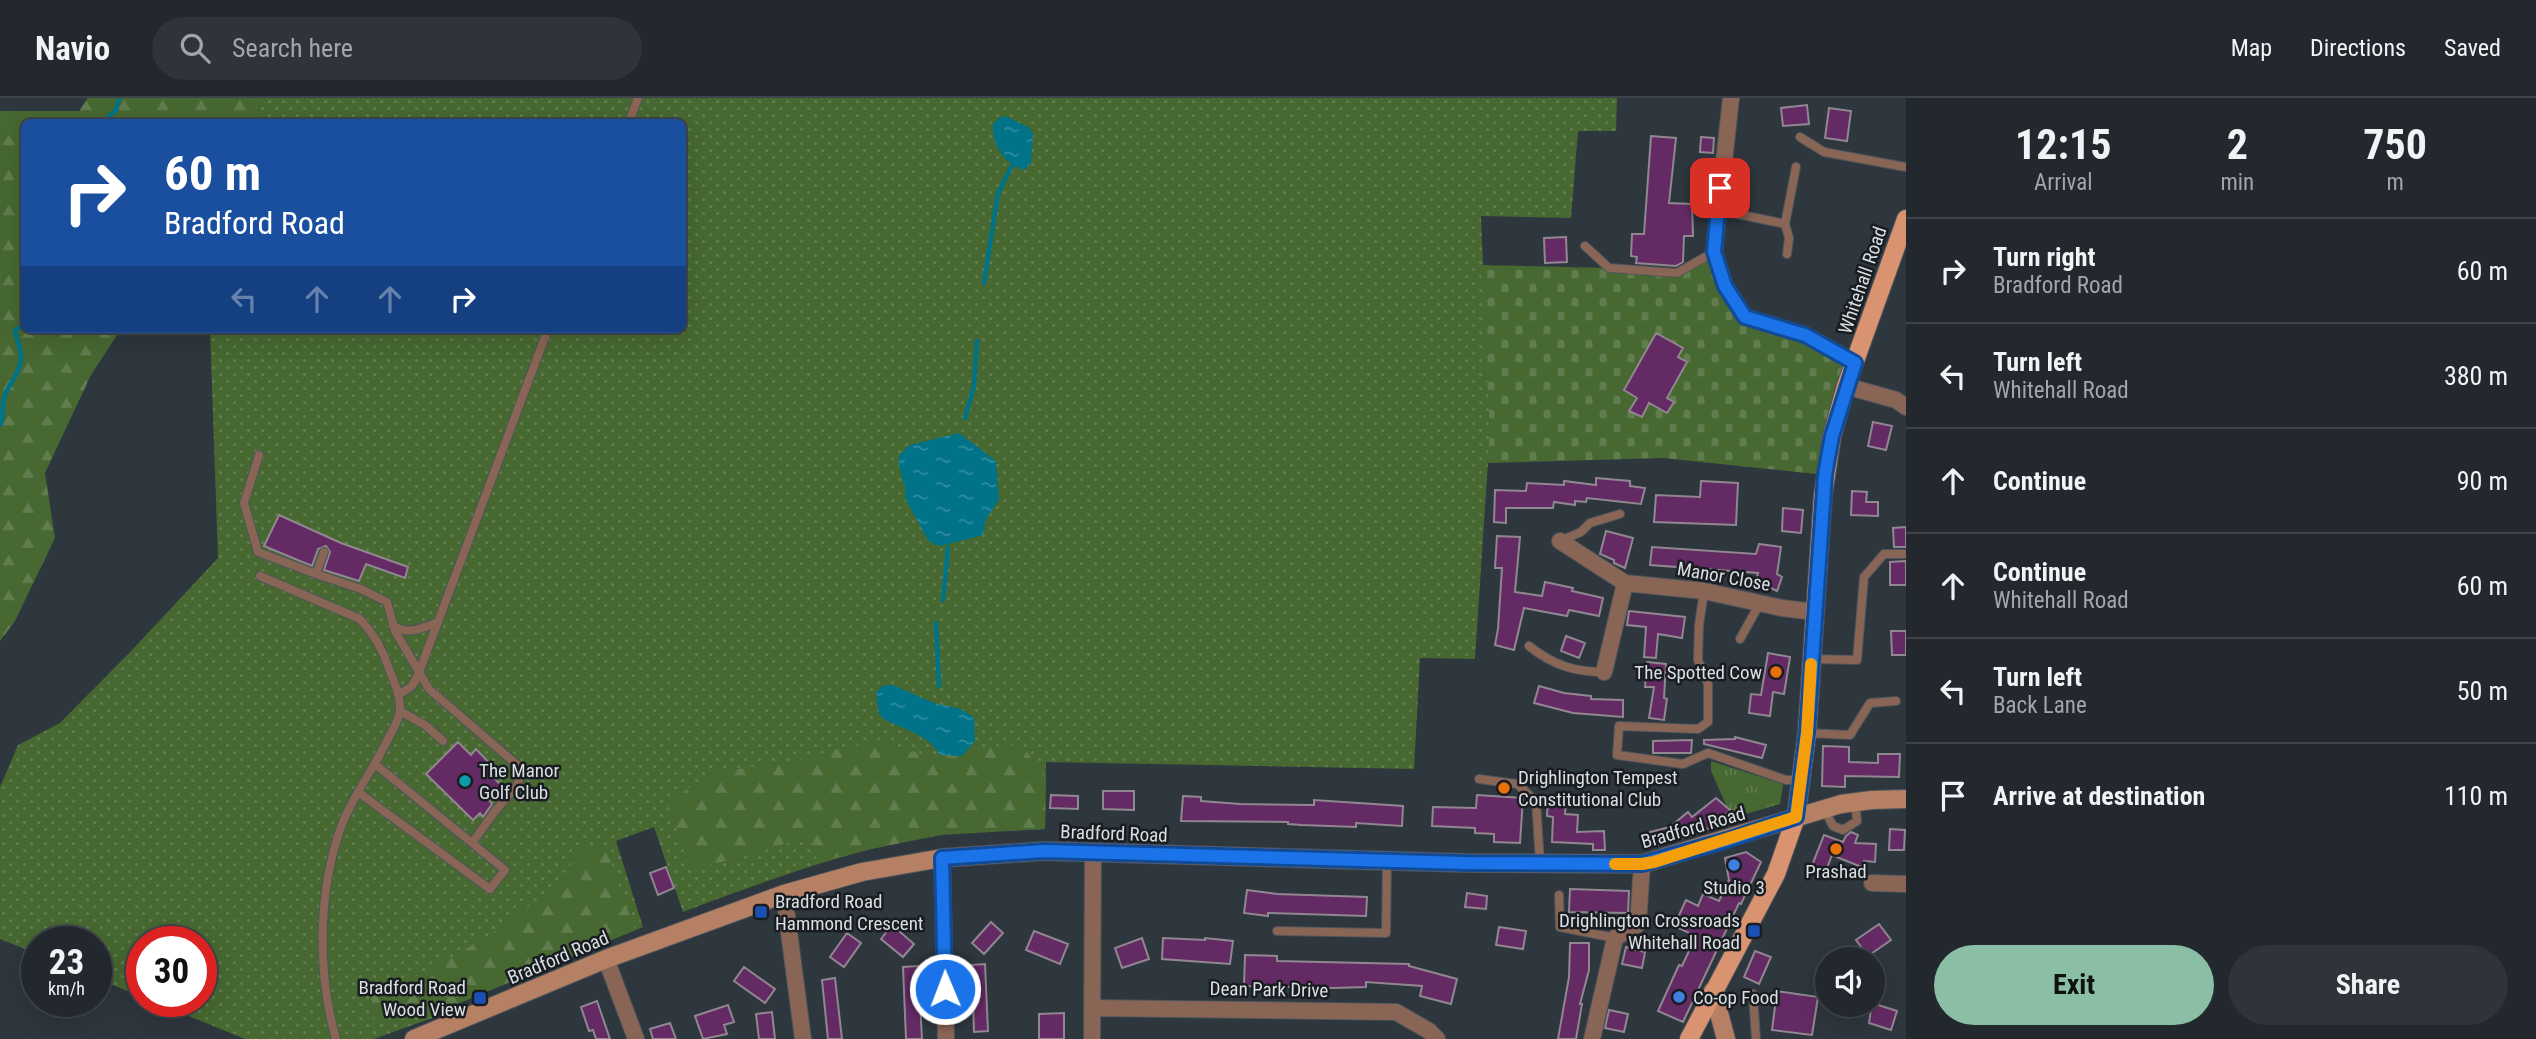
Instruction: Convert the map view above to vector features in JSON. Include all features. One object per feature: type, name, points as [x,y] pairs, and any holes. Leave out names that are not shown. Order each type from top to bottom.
[{"type":"main road","name":"Whitehall Road","points":[[1815,611],[1825,475],[1832,436],[1846,386],[1906,219]]},
{"type":"main road","points":[[1689,1039],[1776,874],[1796,817],[1807,733],[1815,611]]},
{"type":"main road","name":"Bradford Road","points":[[414,1039],[439,1035],[606,959],[784,894],[862,872],[942,858],[1044,851],[1387,861],[1642,864],[1824,809],[1855,802],[1906,799]]},
{"type":"main road","points":[[1713,991],[1726,1039]]},
{"type":"street","points":[[1731,98],[1714,252],[1725,286],[1745,317],[1805,335],[1855,363]]},
{"type":"street","points":[[1846,386],[1896,400],[1906,407]]},
{"type":"street","name":"Manor Close","points":[[1560,541],[1625,583],[1704,591],[1782,608],[1815,611]]},
{"type":"street","points":[[1604,672],[1625,583]]},
{"type":"street","points":[[1092,1039],[1093,853]]},
{"type":"street","points":[[942,858],[946,1039]]},
{"type":"street","points":[[1592,1039],[1615,938],[1638,924],[1642,864]]},
{"type":"street","points":[[1872,883],[1906,884]]},
{"type":"street","points":[[784,894],[803,1039]]},
{"type":"street","points":[[606,959],[636,1039]]},
{"type":"street","name":"Dean Park Drive","points":[[1092,1008],[1396,1012],[1429,1031],[1437,1039]]},
{"type":"lane","points":[[630,119],[638,98]]},
{"type":"lane","points":[[1800,137],[1825,152],[1906,167]]},
{"type":"lane","points":[[1787,254],[1789,238],[1785,224],[1796,167]]},
{"type":"lane","points":[[1718,210],[1785,224]]},
{"type":"lane","points":[[1584,246],[1609,268],[1677,273],[1714,252]]},
{"type":"lane","points":[[398,695],[412,686],[418,675],[546,333]]},
{"type":"lane","points":[[259,455],[244,503],[258,552],[383,599],[389,607],[393,625],[418,675],[429,690],[522,769],[517,786],[472,843]]},
{"type":"lane","points":[[1560,541],[1581,533],[1590,523],[1620,514]]},
{"type":"lane","points":[[316,574],[324,552]]},
{"type":"lane","points":[[1812,659],[1857,660],[1864,577],[1884,554],[1906,554]]},
{"type":"lane","points":[[260,576],[360,619],[385,655],[398,695],[400,711],[337,838],[326,896],[326,992],[336,1039]]},
{"type":"lane","points":[[1704,591],[1698,660],[1708,684],[1708,722],[1698,729],[1619,726],[1617,755],[1683,764],[1708,752],[1786,780],[1800,780]]},
{"type":"lane","points":[[1740,639],[1760,603]]},
{"type":"lane","points":[[393,625],[398,630],[411,631],[438,622]]},
{"type":"lane","points":[[1529,646],[1547,660],[1561,666],[1587,672],[1604,672]]},
{"type":"lane","points":[[1807,733],[1850,735],[1871,703],[1896,701]]},
{"type":"lane","points":[[400,711],[425,725],[443,741]]},
{"type":"lane","points":[[358,792],[490,889],[505,870],[375,764]]},
{"type":"lane","points":[[1479,779],[1517,784],[1536,801],[1540,863]]},
{"type":"lane","points":[[1824,809],[1833,826],[1843,830],[1857,821],[1855,802]]},
{"type":"lane","points":[[1276,931],[1386,933],[1387,861]]},
{"type":"lane","points":[[1559,895],[1560,927],[1615,938]]},
{"type":"lane","points":[[1753,994],[1756,1039]]},
{"type":"green space","points":[[88,98],[262,98],[256,119],[21,119],[21,333],[118,333],[91,375],[45,473],[55,538],[15,621],[0,641],[0,111],[79,111]]},
{"type":"green space","points":[[262,98],[1617,98],[1616,131],[1578,131],[1571,218],[1481,216],[1490,432],[1475,659],[1420,658],[1414,769],[1046,762],[1045,829],[951,833],[905,841],[809,867],[683,912],[654,827],[616,841],[643,927],[445,1009],[435,1017],[374,1039],[245,1039],[191,1017],[217,1017],[217,926],[126,926],[126,990],[112,985],[112,926],[21,926],[21,948],[0,939],[0,787],[18,745],[60,723],[218,558],[210,333],[686,333],[686,119],[256,119]]},
{"type":"green space","points":[[1714,252],[1745,317],[1855,363],[1825,475],[1663,458],[1487,463],[1490,432],[1481,265],[1609,268],[1677,273]]},
{"type":"green space","points":[[881,742],[922,754],[962,756],[968,749],[1012,745],[1026,751],[1046,777],[1045,829],[941,835],[851,853],[818,863],[808,837],[691,871],[668,804],[692,785],[717,772],[790,762],[841,748]]},
{"type":"green space","points":[[1711,761],[1783,784],[1780,804],[1732,818],[1711,771]]},
{"type":"green space","points":[[605,845],[635,930],[445,1009],[403,1015],[375,1023],[371,996],[415,977],[499,928],[553,885],[582,849]]},
{"type":"water","points":[[1005,116],[1028,127],[1033,133],[1031,163],[1024,170],[1005,158],[997,146],[993,124]]},
{"type":"water","points":[[959,433],[996,461],[999,500],[986,519],[983,535],[941,546],[928,540],[905,498],[899,455],[910,445]]},
{"type":"water","points":[[893,685],[931,702],[960,709],[974,717],[975,741],[962,756],[940,755],[931,743],[885,720],[879,714],[876,693],[882,686]]},
{"type":"building","points":[[1807,105],[1809,124],[1783,126],[1781,108]]},
{"type":"building","points":[[1829,108],[1851,111],[1847,141],[1825,138]]},
{"type":"building","points":[[1651,136],[1676,138],[1669,203],[1692,204],[1693,236],[1684,236],[1683,262],[1676,266],[1636,263],[1637,257],[1631,256],[1632,234],[1644,234]]},
{"type":"building","points":[[1701,137],[1714,138],[1713,153],[1700,152]]},
{"type":"building","points":[[1566,237],[1567,262],[1545,263],[1544,238]]},
{"type":"building","points":[[1656,333],[1683,348],[1678,357],[1687,362],[1667,398],[1674,402],[1667,413],[1649,403],[1642,417],[1629,411],[1637,398],[1624,390]]},
{"type":"building","points":[[1873,422],[1892,426],[1886,450],[1868,446]]},
{"type":"building","points":[[1596,478],[1630,481],[1630,486],[1645,488],[1641,504],[1587,498],[1586,502],[1575,501],[1575,505],[1554,502],[1553,508],[1506,508],[1506,523],[1494,522],[1495,490],[1526,491],[1527,483],[1564,485],[1564,481],[1596,485]]},
{"type":"building","points":[[1701,481],[1738,483],[1736,525],[1654,522],[1656,495],[1700,497]]},
{"type":"building","points":[[1852,491],[1867,492],[1866,502],[1878,502],[1878,516],[1851,515]]},
{"type":"building","points":[[1783,508],[1803,510],[1801,533],[1782,531]]},
{"type":"building","points":[[279,515],[341,543],[408,567],[405,578],[366,564],[359,581],[324,570],[330,552],[326,546],[318,549],[312,566],[264,546]]},
{"type":"building","points":[[1906,527],[1906,547],[1894,547],[1893,528]]},
{"type":"building","points":[[1606,531],[1633,538],[1625,568],[1600,554]]},
{"type":"building","points":[[1497,536],[1520,537],[1515,592],[1542,596],[1545,582],[1573,588],[1572,591],[1603,598],[1599,616],[1569,610],[1567,616],[1524,608],[1514,650],[1495,645],[1502,568],[1495,568]]},
{"type":"building","points":[[1759,544],[1781,547],[1777,574],[1782,577],[1777,591],[1756,581],[1758,573],[1650,565],[1652,547],[1756,554]]},
{"type":"building","points":[[1906,561],[1906,585],[1890,585],[1890,562]]},
{"type":"building","points":[[1629,611],[1685,617],[1682,638],[1658,634],[1656,658],[1644,657],[1646,627],[1627,625]]},
{"type":"building","points":[[1891,631],[1906,631],[1906,655],[1892,655]]},
{"type":"building","points":[[1566,636],[1585,643],[1579,658],[1561,651]]},
{"type":"building","points":[[1768,653],[1790,657],[1784,694],[1773,692],[1770,716],[1749,713],[1751,694],[1761,695]]},
{"type":"building","points":[[1647,662],[1666,664],[1664,698],[1667,699],[1664,720],[1649,718],[1654,687],[1645,687]]},
{"type":"building","points":[[1539,686],[1564,693],[1591,696],[1591,699],[1623,700],[1623,717],[1573,713],[1534,703]]},
{"type":"building","points":[[1735,737],[1766,745],[1762,758],[1704,744],[1704,740]]},
{"type":"building","points":[[1692,740],[1691,753],[1653,753],[1653,741]]},
{"type":"building","name":"The Manor Golf Club","points":[[458,742],[471,755],[476,749],[496,770],[491,775],[503,787],[489,800],[492,804],[483,817],[480,813],[473,820],[426,774]]},
{"type":"building","points":[[1823,746],[1849,747],[1849,762],[1878,763],[1878,754],[1900,754],[1899,777],[1845,776],[1845,787],[1822,786]]},
{"type":"building","points":[[1103,791],[1134,791],[1134,810],[1103,809]]},
{"type":"building","points":[[1051,795],[1078,796],[1078,809],[1050,808]]},
{"type":"building","points":[[1477,795],[1523,798],[1520,843],[1494,842],[1494,834],[1475,833],[1475,828],[1432,826],[1433,807],[1476,808]]},
{"type":"building","points":[[1183,796],[1201,797],[1201,801],[1240,804],[1314,805],[1314,800],[1403,806],[1402,826],[1181,821]]},
{"type":"building","points":[[1548,798],[1566,799],[1565,814],[1578,815],[1577,832],[1604,831],[1605,850],[1593,850],[1593,844],[1552,842],[1553,817],[1547,816]]},
{"type":"building","points":[[1716,798],[1730,810],[1714,826],[1652,846],[1650,832],[1670,827],[1688,812],[1692,817]]},
{"type":"building","points":[[1890,829],[1905,830],[1904,850],[1889,850]]},
{"type":"building","name":"Prashad","points":[[1851,832],[1858,835],[1855,843],[1876,844],[1875,862],[1864,861],[1864,868],[1832,855],[1825,873],[1811,868],[1824,835],[1843,842]]},
{"type":"building","points":[[1746,852],[1761,862],[1683,1022],[1658,1011],[1696,936],[1674,926],[1686,900],[1698,906],[1703,894],[1719,901],[1729,880],[1725,858]]},
{"type":"building","points":[[666,867],[674,888],[658,895],[650,873]]},
{"type":"building","points":[[1570,889],[1629,891],[1628,913],[1569,912]]},
{"type":"building","points":[[1247,890],[1277,894],[1367,897],[1366,916],[1268,913],[1268,916],[1244,913]]},
{"type":"building","points":[[1467,893],[1487,896],[1486,909],[1465,907]]},
{"type":"building","points":[[991,922],[1003,933],[984,954],[972,943]]},
{"type":"building","points":[[1879,924],[1891,940],[1881,947],[1861,947],[1856,940]]},
{"type":"building","points":[[892,925],[914,944],[903,957],[881,939]]},
{"type":"building","points":[[1499,927],[1526,931],[1523,949],[1496,945]]},
{"type":"building","points":[[1034,931],[1068,944],[1060,964],[1026,950]]},
{"type":"building","points":[[847,933],[861,943],[844,967],[830,957]]},
{"type":"building","points":[[1142,938],[1149,959],[1122,968],[1115,948]]},
{"type":"building","points":[[1163,938],[1233,941],[1230,964],[1162,959]]},
{"type":"building","points":[[1570,943],[1589,943],[1589,970],[1580,1004],[1576,1039],[1558,1039],[1569,977]]},
{"type":"building","points":[[1626,947],[1645,952],[1642,968],[1622,964]]},
{"type":"building","points":[[1755,951],[1771,957],[1759,984],[1744,977]]},
{"type":"building","points":[[1245,955],[1277,956],[1277,961],[1409,964],[1457,979],[1451,1004],[1420,996],[1422,986],[1366,982],[1366,987],[1244,986]]},
{"type":"building","points":[[985,964],[988,1031],[974,1032],[972,965]]},
{"type":"building","points":[[918,966],[922,1039],[906,1039],[903,967]]},
{"type":"building","points":[[744,967],[775,989],[765,1003],[734,981]]},
{"type":"building","points":[[835,978],[842,1039],[828,1039],[822,980]]},
{"type":"building","points":[[1777,991],[1815,997],[1812,1035],[1772,1030]]},
{"type":"building","points":[[597,1001],[610,1039],[596,1039],[593,1030],[589,1031],[581,1007]]},
{"type":"building","points":[[728,1005],[734,1022],[724,1025],[727,1034],[703,1039],[695,1016]]},
{"type":"building","points":[[1885,1007],[1897,1011],[1891,1030],[1869,1023],[1870,1017],[1885,1017]]},
{"type":"building","points":[[1609,1010],[1628,1014],[1624,1032],[1605,1028]]},
{"type":"building","points":[[772,1012],[775,1039],[759,1039],[756,1014]]},
{"type":"building","points":[[1064,1013],[1064,1039],[1039,1039],[1039,1014]]},
{"type":"building","points":[[670,1023],[676,1039],[653,1039],[650,1029]]},
{"type":"waterway","points":[[106,119],[116,110],[119,98]]},
{"type":"waterway","points":[[984,283],[998,193],[1012,166]]},
{"type":"waterway","points":[[0,425],[4,398],[20,363],[21,354],[15,330],[21,327]]},
{"type":"waterway","points":[[965,418],[974,386],[977,341]]},
{"type":"waterway","points":[[943,600],[948,548]]},
{"type":"waterway","points":[[936,623],[939,686]]},
{"type":"slow traffic","points":[[1615,864],[1654,862],[1796,817],[1807,733],[1811,664]]},
{"type":"place","name":"The Spotted Cow","points":[[1776,672]]},
{"type":"place","name":"The Manor Golf Club","points":[[465,781]]},
{"type":"place","name":"Drighlington Tempest Constitutional Club","points":[[1504,788]]},
{"type":"place","name":"Prashad","points":[[1836,849]]},
{"type":"place","name":"Studio 3","points":[[1734,865]]},
{"type":"place","name":"Bradford Road Hammond Crescent","points":[[761,912]]},
{"type":"place","name":"Drighlington Crossroads Whitehall Road","points":[[1754,931]]},
{"type":"place","name":"Co-op Food","points":[[1679,997]]},
{"type":"place","name":"Bradford Road Wood View","points":[[480,998]]},
{"type":"route","points":[[945,989],[942,858],[1044,851],[1266,859],[1642,864],[1796,817],[1807,733],[1825,475],[1832,436],[1855,363],[1805,335],[1745,317],[1725,286],[1714,252],[1720,188]]}]
